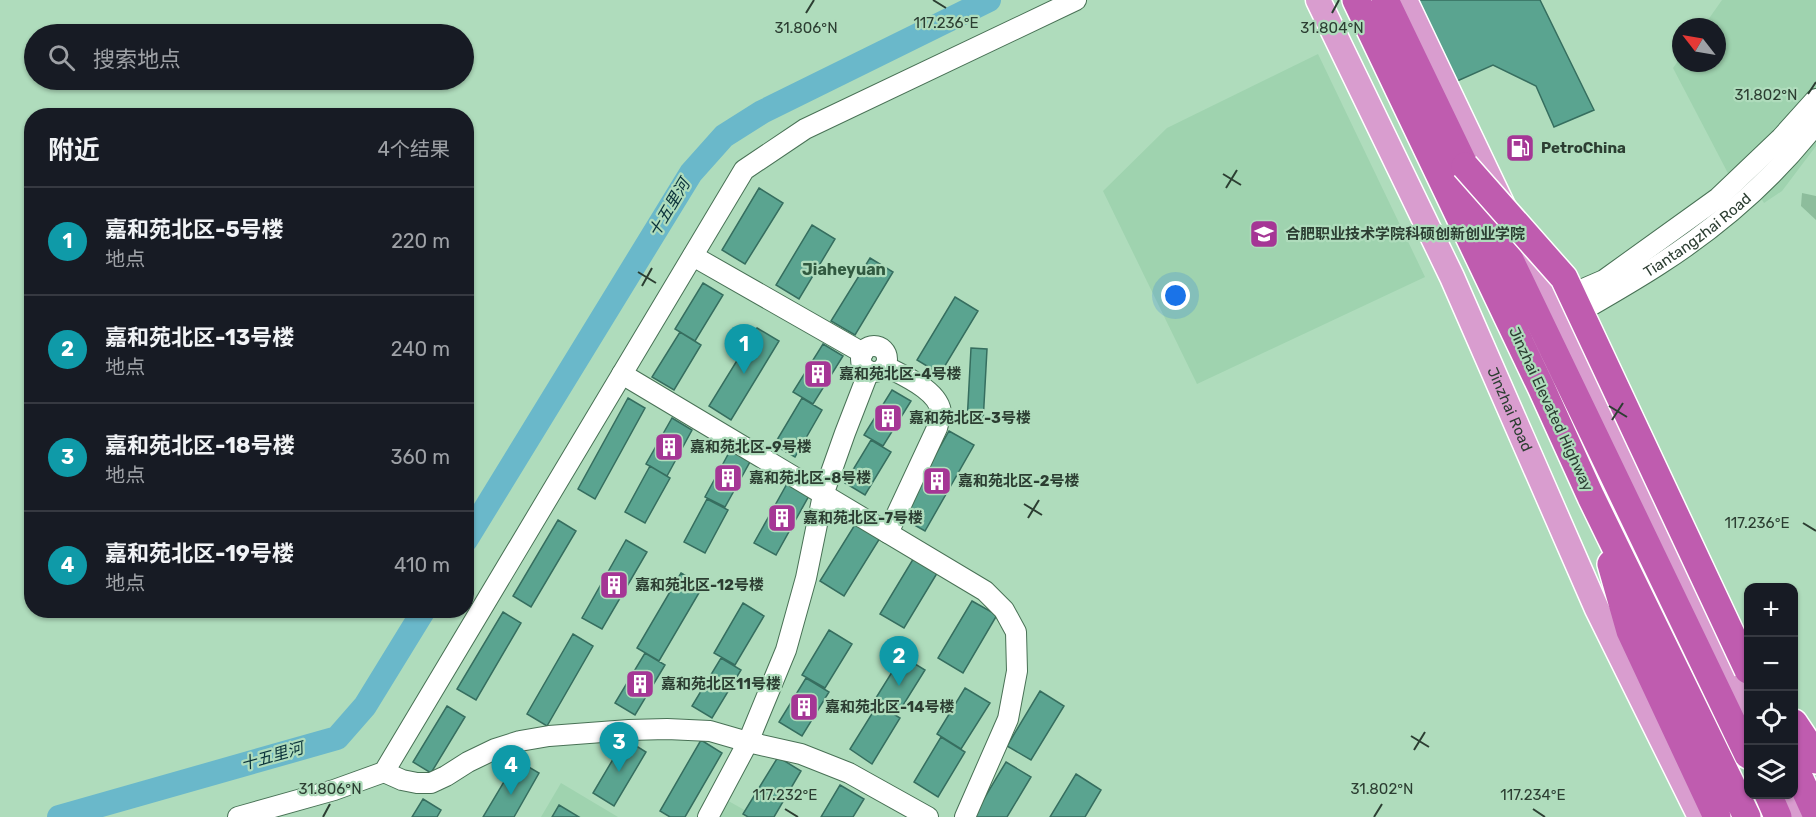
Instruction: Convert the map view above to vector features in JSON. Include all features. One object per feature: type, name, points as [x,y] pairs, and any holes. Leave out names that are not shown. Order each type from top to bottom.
[{"type":"highway","name":"Jinzhai Elevated Highway","points":[[1356,0],[1591,497],[1747,817]]},
{"type":"highway","name":"Jinzhai Elevated Highway","points":[[1385,0],[1744,745]]},
{"type":"highway","points":[[1465,166],[1564,278],[1741,650]]},
{"type":"highway","points":[[1591,497],[1630,631],[1718,817]]},
{"type":"highway","points":[[1798,729],[1816,760]]},
{"type":"highway","points":[[1798,775],[1816,814]]},
{"type":"highway","points":[[1770,799],[1778,817]]},
{"type":"main road","name":"Jinzhai Road","points":[[1318,0],[1452,278],[1598,609],[1700,817]]},
{"type":"main road","points":[[1406,0],[1555,314],[1744,702]]},
{"type":"main road","points":[[1789,799],[1798,817]]},
{"type":"street","points":[[238,817],[334,790],[384,772],[744,170],[805,129],[1076,0]]},
{"type":"street","points":[[1555,314],[1718,198],[1781,138],[1816,99]]},
{"type":"street","name":"Tiantangzhai Road","points":[[1555,314],[1660,264],[1699,237],[1756,190],[1794,153],[1816,124]]},
{"type":"street","points":[[693,256],[872,363],[933,395],[939,404],[941,414],[937,428],[888,533]]},
{"type":"street","points":[[708,817],[748,742],[786,650],[806,578],[823,495],[872,363]]},
{"type":"street","points":[[622,374],[985,591],[1004,610],[1016,632],[1017,671],[1008,719],[965,817]]},
{"type":"street","points":[[384,772],[402,780],[430,783],[495,749],[520,741],[549,736],[628,730],[667,729],[710,732],[801,754],[849,773],[928,817]]},
{"type":"shaded area","points":[[1722,0],[1816,0],[1816,146],[1782,191],[1764,203],[1756,190],[1731,179],[1675,72],[1726,72],[1726,18],[1709,18]]},
{"type":"shaded area","name":"合肥职业技术学院科硕创新创业学院","points":[[1318,54],[1425,277],[1197,384],[1103,191],[1167,128]]},
{"type":"shaded area","points":[[1802,193],[1816,196],[1816,220],[1801,206]]},
{"type":"shaded area","points":[[561,783],[618,817],[541,817]]},
{"type":"shaded area","points":[[723,798],[757,817],[713,817]]},
{"type":"building","points":[[1405,0],[1540,0],[1594,110],[1554,127],[1536,86],[1493,65],[1446,86]]},
{"type":"building","points":[[759,188],[783,203],[745,264],[722,250]]},
{"type":"building","points":[[812,225],[835,239],[799,299],[776,285]]},
{"type":"building","points":[[870,258],[893,272],[855,335],[831,321]]},
{"type":"building","points":[[703,283],[723,295],[695,341],[675,329]]},
{"type":"building","points":[[955,297],[978,311],[940,374],[917,360]]},
{"type":"building","points":[[757,328],[779,341],[731,420],[709,406]]},
{"type":"building","points":[[680,332],[701,345],[674,390],[652,377]]},
{"type":"building","name":"嘉和苑北区-4号楼","points":[[823,344],[843,356],[813,404],[793,392]]},
{"type":"building","points":[[971,348],[987,349],[983,423],[967,423]]},
{"type":"building","name":"嘉和苑北区-3号楼","points":[[892,390],[911,401],[883,446],[864,435]]},
{"type":"building","points":[[628,398],[645,408],[595,499],[578,489]]},
{"type":"building","points":[[802,398],[822,410],[795,457],[774,445]]},
{"type":"building","name":"嘉和苑北区-9号楼","points":[[672,418],[692,430],[667,476],[646,464]]},
{"type":"building","name":"嘉和苑北区-2号楼","points":[[949,431],[974,445],[925,531],[900,517]]},
{"type":"building","points":[[871,440],[891,452],[865,495],[845,483]]},
{"type":"building","name":"嘉和苑北区-8号楼","points":[[731,449],[751,460],[725,507],[705,497]]},
{"type":"building","points":[[650,466],[670,478],[645,523],[625,512]]},
{"type":"building","name":"嘉和苑北区-7号楼","points":[[788,482],[810,494],[776,555],[754,543]]},
{"type":"building","points":[[707,499],[728,510],[705,553],[684,542]]},
{"type":"building","points":[[558,520],[576,531],[531,607],[513,596]]},
{"type":"building","points":[[856,523],[880,538],[844,596],[820,581]]},
{"type":"building","name":"嘉和苑北区-12号楼","points":[[626,540],[647,552],[602,629],[582,618]]},
{"type":"building","points":[[915,556],[939,570],[904,628],[880,614]]},
{"type":"building","points":[[681,573],[703,586],[659,661],[637,648]]},
{"type":"building","points":[[972,601],[997,615],[963,673],[938,658]]},
{"type":"building","points":[[743,603],[764,616],[735,665],[714,653]]},
{"type":"building","points":[[503,612],[521,623],[476,700],[457,689]]},
{"type":"building","points":[[829,630],[852,644],[825,688],[802,675]]},
{"type":"building","points":[[573,634],[593,646],[547,726],[527,714]]},
{"type":"building","name":"嘉和苑北区11号楼","points":[[645,653],[665,665],[635,715],[615,703]]},
{"type":"building","points":[[902,656],[925,670],[897,715],[874,701]]},
{"type":"building","points":[[721,658],[741,670],[712,718],[692,706]]},
{"type":"building","name":"嘉和苑北区-14号楼","points":[[806,678],[829,692],[802,736],[779,722]]},
{"type":"building","points":[[965,688],[990,703],[961,749],[937,734]]},
{"type":"building","points":[[1040,691],[1064,706],[1031,760],[1007,746]]},
{"type":"building","points":[[878,704],[900,718],[872,764],[850,749]]},
{"type":"building","points":[[447,706],[465,717],[431,773],[413,762]]},
{"type":"building","points":[[941,737],[965,752],[938,797],[914,782]]},
{"type":"building","points":[[625,739],[646,752],[614,806],[593,793]]},
{"type":"building","points":[[701,740],[722,753],[685,817],[670,817],[660,811]]},
{"type":"building","points":[[778,757],[801,771],[774,817],[748,817],[743,814]]},
{"type":"building","points":[[517,760],[539,773],[514,817],[483,817]]},
{"type":"building","points":[[1006,762],[1031,777],[1007,817],[973,817]]},
{"type":"building","points":[[1076,774],[1101,790],[1085,817],[1050,817]]},
{"type":"building","points":[[840,785],[864,799],[853,817],[821,817]]},
{"type":"building","points":[[423,799],[441,810],[437,817],[412,817]]},
{"type":"building","points":[[559,805],[579,817],[552,817]]},
{"type":"building","points":[[559,805],[579,817],[552,817]]},
{"type":"waterway","name":"十五里河","points":[[474,527],[691,173],[724,136],[762,112],[989,0]]},
{"type":"waterway","name":"十五里河","points":[[59,817],[337,738],[365,706],[419,618]]},
{"type":"place","name":"PetroChina","points":[[1520,148]]},
{"type":"place","name":"合肥职业技术学院科硕创新创业学院","points":[[1264,234]]},
{"type":"place","name":"嘉和苑北区-5号楼","points":[[744,374]]},
{"type":"place","name":"嘉和苑北区-4号楼","points":[[818,374]]},
{"type":"place","name":"嘉和苑北区-3号楼","points":[[888,418]]},
{"type":"place","name":"嘉和苑北区-9号楼","points":[[669,447]]},
{"type":"place","name":"嘉和苑北区-8号楼","points":[[728,478]]},
{"type":"place","name":"嘉和苑北区-2号楼","points":[[937,481]]},
{"type":"place","name":"嘉和苑北区-7号楼","points":[[782,518]]},
{"type":"place","name":"嘉和苑北区-12号楼","points":[[614,585]]},
{"type":"place","name":"嘉和苑北区11号楼","points":[[640,684]]},
{"type":"place","name":"嘉和苑北区-13号楼","points":[[899,686]]},
{"type":"place","name":"嘉和苑北区-14号楼","points":[[804,707]]},
{"type":"place","name":"嘉和苑北区-18号楼","points":[[619,772]]},
{"type":"place","name":"嘉和苑北区-19号楼","points":[[511,795]]},
{"type":"district","name":"Jiaheyuan","points":[[844,269]]}]
